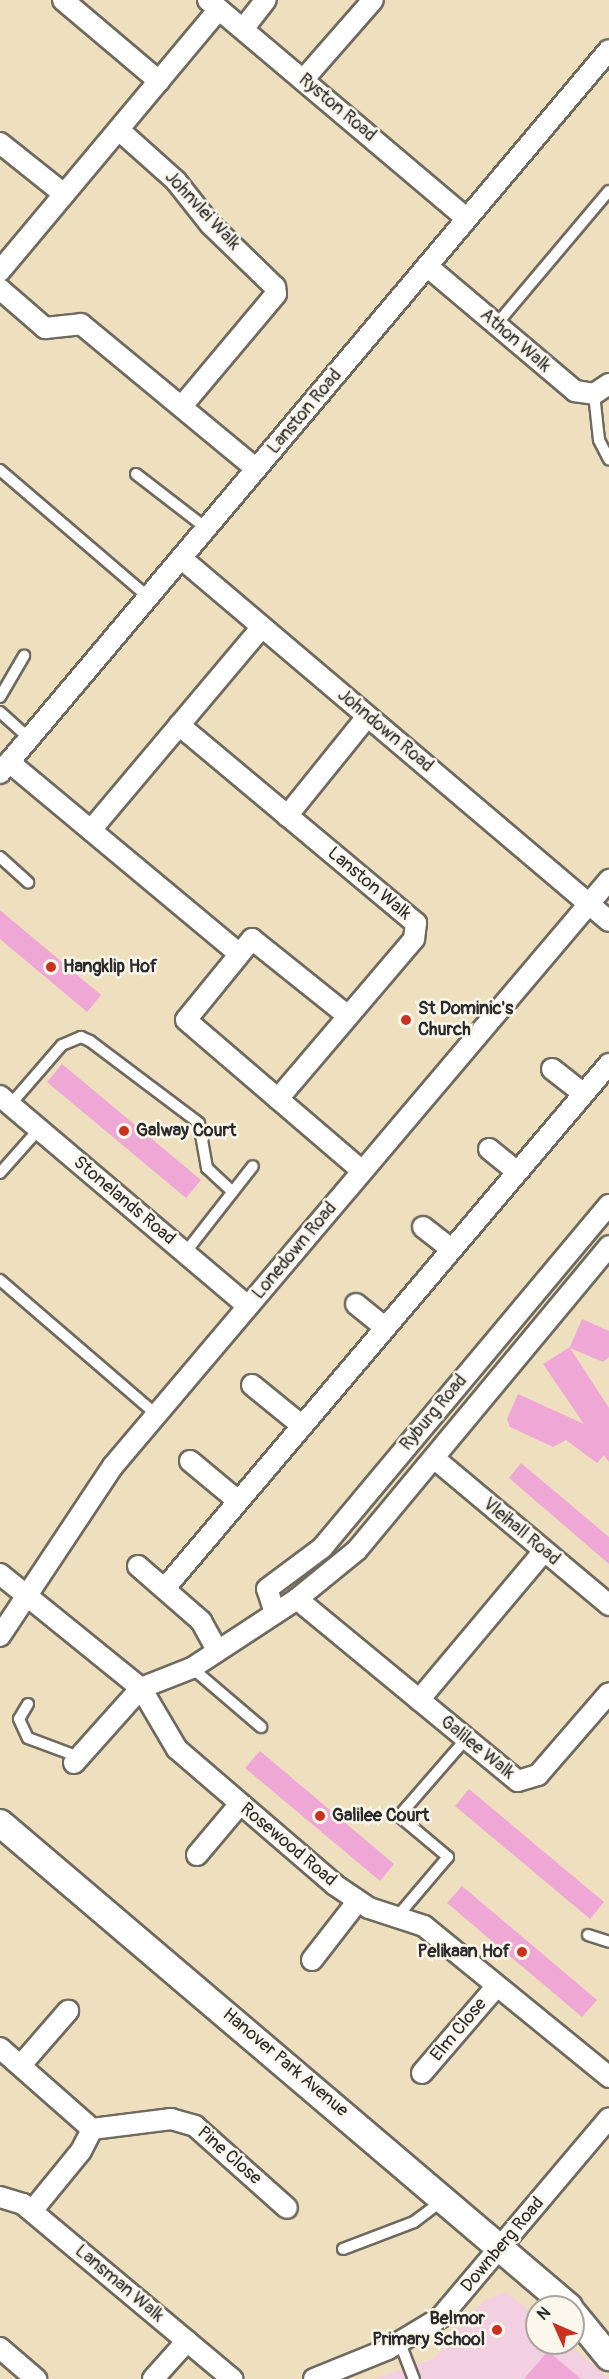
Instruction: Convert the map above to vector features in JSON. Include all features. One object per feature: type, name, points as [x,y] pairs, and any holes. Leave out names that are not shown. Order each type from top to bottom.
[{"type":"street","points":[[63,0],[159,81]]},
{"type":"street","points":[[243,29],[266,0]]},
{"type":"street","points":[[303,80],[373,0]]},
{"type":"street","points":[[0,271],[159,81],[213,5]]},
{"type":"street","name":"Ryston Road","points":[[213,5],[466,218]]},
{"type":"street","name":"Lanston Road","points":[[5,767],[609,50]]},
{"type":"street","name":"Johnvlei Walk","points":[[119,130],[176,181],[210,224],[275,287],[276,294],[182,406]]},
{"type":"street","points":[[0,142],[64,194]]},
{"type":"street","name":"Athon Walk","points":[[427,266],[562,381],[602,389]]},
{"type":"street","points":[[0,289],[45,328],[81,324],[256,469]]},
{"type":"street","name":"Johndown Road","points":[[181,558],[609,921]]},
{"type":"street","points":[[91,830],[262,627]]},
{"type":"street","points":[[287,816],[367,717]]},
{"type":"street","name":"Lanston Walk","points":[[179,725],[416,923],[414,939],[278,1099]]},
{"type":"street","points":[[5,767],[91,830],[237,952]]},
{"type":"street","name":"Lonedown Road","points":[[0,1636],[27,1597],[72,1522],[157,1415],[609,880]]},
{"type":"street","points":[[348,1016],[257,941],[249,940],[189,1010],[187,1024],[362,1171]]},
{"type":"street","points":[[165,1588],[581,1092],[609,1064]]},
{"type":"street","points":[[552,1070],[581,1092]]},
{"type":"street","name":"Stonelands Road","points":[[5,1100],[248,1306]]},
{"type":"street","points":[[489,1149],[515,1170]]},
{"type":"street","name":"Ryburg Road","points":[[275,1613],[267,1589],[322,1548],[609,1205]]},
{"type":"street","points":[[423,1227],[450,1248]]},
{"type":"street","name":"Ryburg Road","points":[[141,1688],[192,1668],[297,1599],[357,1550],[609,1246]]},
{"type":"street","points":[[356,1304],[384,1327]]},
{"type":"street","points":[[252,1385],[301,1425]]},
{"type":"street","name":"Vleihall Road","points":[[434,1458],[609,1605]]},
{"type":"street","points":[[190,1461],[238,1501]]},
{"type":"street","points":[[419,1700],[544,1551]]},
{"type":"street","points":[[138,1566],[201,1621],[217,1650]]},
{"type":"street","name":"Rosewood Road","points":[[0,1574],[141,1688],[177,1749],[357,1902],[396,1918],[424,1926],[609,2077]]},
{"type":"street","name":"Galilee Walk","points":[[297,1599],[510,1777],[529,1780],[609,1693]]},
{"type":"street","points":[[77,1760],[141,1688]]},
{"type":"street","points":[[197,1855],[240,1804]]},
{"type":"street","name":"Hanover Park Avenue","points":[[0,1823],[445,2198],[556,2295]]},
{"type":"street","points":[[312,1960],[357,1902]]},
{"type":"street","name":"Elm Close","points":[[422,2073],[496,1986]]},
{"type":"street","points":[[21,2065],[68,2011]]},
{"type":"street","points":[[0,2048],[92,2129],[81,2151],[32,2211]]},
{"type":"street","name":"Downberg Road","points":[[314,2379],[400,2343],[441,2317],[609,2118]]},
{"type":"street","name":"Pine Close","points":[[92,2129],[171,2119],[195,2126],[287,2208]]},
{"type":"street","name":"Lansman Walk","points":[[0,2197],[32,2211],[232,2379]]},
{"type":"street","name":"Hanover Park Avenue","points":[[585,2320],[609,2339]]},
{"type":"street","name":"Hanover Park Avenue","points":[[585,2327],[609,2357]]},
{"type":"street","points":[[153,2379],[187,2341]]},
{"type":"street","points":[[0,2348],[36,2379]]},
{"type":"lane","points":[[496,325],[609,191]]},
{"type":"lane","points":[[602,389],[599,440],[609,460]]},
{"type":"lane","points":[[0,470],[148,597]]},
{"type":"lane","points":[[136,474],[206,528]]},
{"type":"lane","points":[[0,697],[24,656]]},
{"type":"lane","points":[[0,712],[29,738]]},
{"type":"lane","points":[[0,857],[28,882]]},
{"type":"lane","points":[[5,1100],[62,1045],[81,1037],[90,1041],[199,1124],[207,1168],[233,1192]]},
{"type":"lane","points":[[0,1173],[39,1129]]},
{"type":"lane","points":[[185,1253],[253,1166]]},
{"type":"lane","points":[[0,1280],[157,1415]]},
{"type":"lane","points":[[192,1668],[261,1727]]},
{"type":"lane","points":[[28,1704],[19,1719],[28,1738],[77,1760]]},
{"type":"lane","points":[[396,1918],[448,1857],[399,1816],[465,1740]]},
{"type":"lane","points":[[588,1935],[609,1942]]},
{"type":"lane","points":[[343,2248],[414,2222],[445,2198]]},
{"type":"lane","points":[[400,2343],[414,2379]]},
{"type":"shaded area","name":"Belmor Primary School","points":[[507,2292],[525,2308],[525,2355],[581,2355],[609,2379],[373,2379],[433,2359],[483,2301]]},
{"type":"building","name":"Hangklip Hof","points":[[0,910],[101,995],[87,1012],[0,939]]},
{"type":"building","name":"Galway Court","points":[[62,1064],[201,1180],[186,1198],[47,1082]]},
{"type":"building","points":[[582,1319],[609,1331],[609,1357],[603,1362],[570,1348],[609,1408],[609,1462],[604,1455],[597,1463],[566,1440],[553,1447],[510,1427],[507,1419],[518,1394],[584,1424],[543,1364],[570,1347]]},
{"type":"building","points":[[521,1463],[609,1537],[609,1564],[509,1478]]},
{"type":"building","name":"Galilee Court","points":[[260,1751],[394,1864],[380,1881],[245,1768]]},
{"type":"building","points":[[469,1789],[604,1902],[590,1919],[455,1806]]},
{"type":"building","name":"Pelikaan Hof","points":[[462,1886],[597,2000],[582,2017],[447,1903]]},
{"type":"building","points":[[545,2355],[553,2355],[581,2379],[524,2379]]},
{"type":"place","name":"Hangklip Hof","points":[[51,967]]},
{"type":"place","name":"St Dominic's Church","points":[[406,1020]]},
{"type":"place","name":"Galway Court","points":[[124,1131]]},
{"type":"place","name":"Galilee Court","points":[[320,1816]]},
{"type":"place","name":"Pelikaan Hof","points":[[522,1952]]},
{"type":"place","name":"Belmor Primary School","points":[[497,2330]]}]
